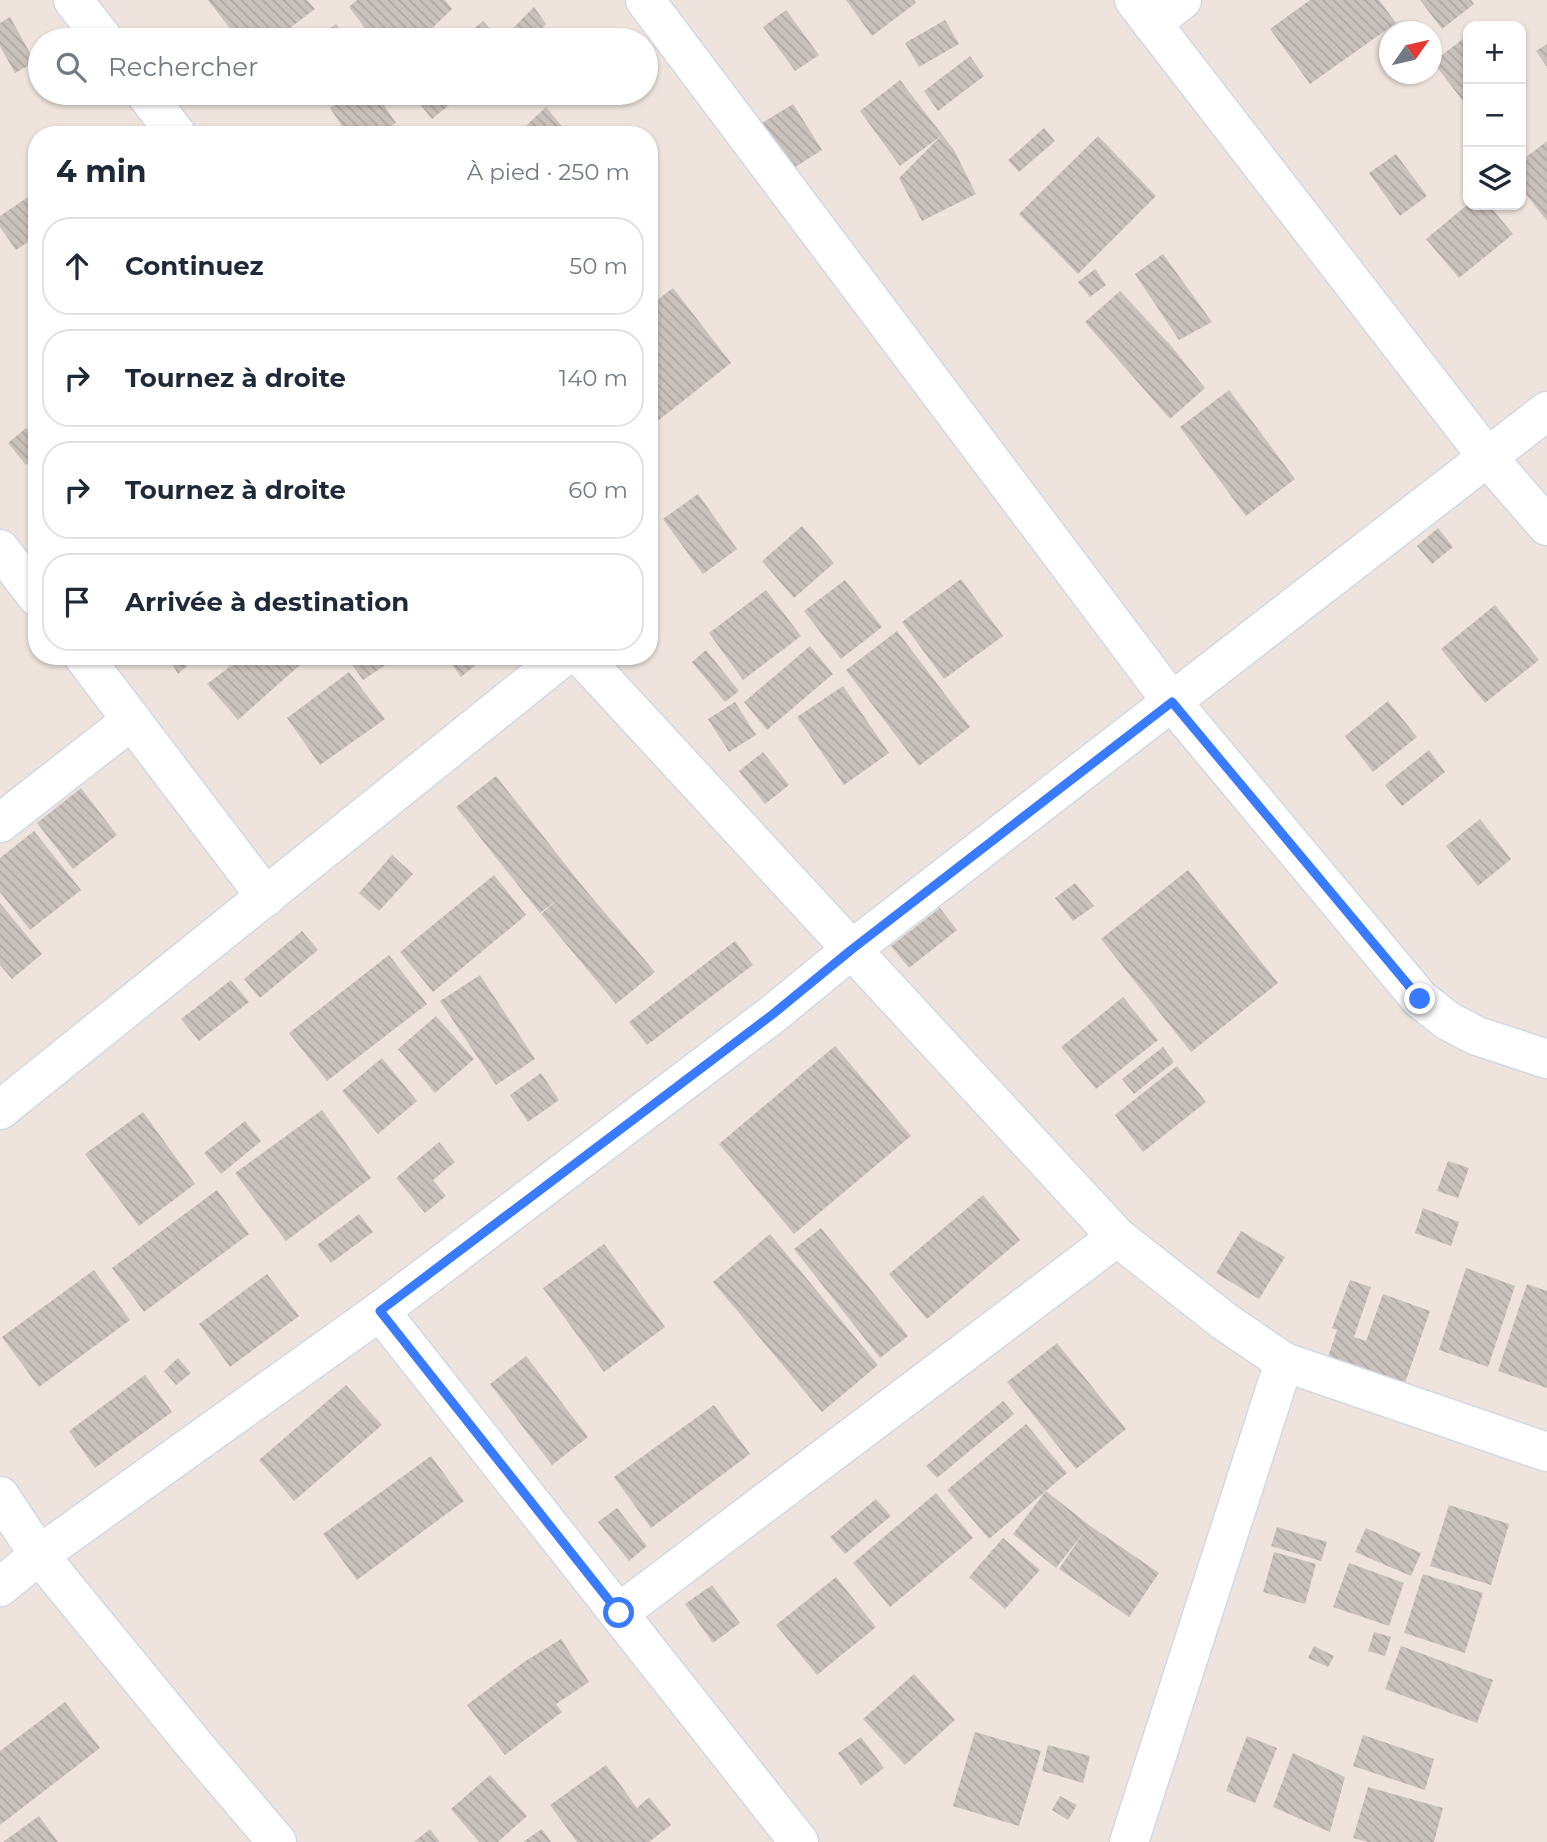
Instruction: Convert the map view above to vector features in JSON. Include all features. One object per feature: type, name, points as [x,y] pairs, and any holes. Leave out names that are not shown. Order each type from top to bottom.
[{"type":"street","points":[[73,0],[95,28]]},
{"type":"street","points":[[645,0],[1172,702],[1420,999],[1448,1021],[1477,1036],[1547,1059]]},
{"type":"street","points":[[1182,0],[1143,12],[1488,458],[1547,526]]},
{"type":"street","points":[[154,105],[170,126]]},
{"type":"street","points":[[0,1587],[40,1555],[380,1311],[773,1014],[851,950],[1547,411]]},
{"type":"street","points":[[0,549],[28,585]]},
{"type":"street","points":[[90,665],[266,897]]},
{"type":"street","points":[[0,1110],[553,665]]},
{"type":"street","points":[[589,665],[1118,1237],[1224,1321],[1284,1362],[1547,1452]]},
{"type":"street","points":[[0,823],[132,720]]},
{"type":"street","points":[[619,1613],[1118,1237]]},
{"type":"street","points":[[380,1311],[799,1842]]},
{"type":"street","points":[[1129,1842],[1284,1362]]},
{"type":"street","points":[[0,1496],[40,1555],[277,1842]]},
{"type":"building","points":[[208,0],[307,0],[315,9],[290,28],[230,28]]},
{"type":"building","points":[[357,0],[445,0],[452,9],[432,28],[365,28],[349,7]]},
{"type":"building","points":[[846,0],[914,0],[916,3],[872,36]]},
{"type":"building","points":[[1310,0],[1379,0],[1395,21],[1379,21],[1379,35],[1310,84],[1270,29]]},
{"type":"building","points":[[1420,0],[1471,0],[1474,4],[1442,29],[1442,21],[1436,21]]},
{"type":"building","points":[[534,7],[546,24],[542,28],[513,28]]},
{"type":"building","points":[[786,10],[819,55],[795,71],[763,27]]},
{"type":"building","points":[[10,17],[28,49],[28,66],[15,73],[0,46],[0,23]]},
{"type":"building","points":[[945,20],[959,44],[919,67],[905,43]]},
{"type":"building","points":[[483,21],[489,28],[474,28]]},
{"type":"building","points":[[1463,39],[1463,101],[1442,74],[1442,55]]},
{"type":"building","points":[[1547,44],[1547,67],[1536,51]]},
{"type":"building","points":[[970,56],[984,76],[938,111],[924,91]]},
{"type":"building","points":[[900,80],[954,150],[976,194],[922,221],[899,178],[941,136],[900,166],[860,111]]},
{"type":"building","points":[[793,104],[822,150],[781,176],[752,129]]},
{"type":"building","points":[[335,105],[384,105],[396,123],[392,126],[342,126],[330,108]]},
{"type":"building","points":[[421,105],[449,105],[432,119]]},
{"type":"building","points":[[546,107],[562,126],[526,126]]},
{"type":"building","points":[[1044,128],[1055,141],[1019,172],[1008,160]]},
{"type":"building","points":[[1098,136],[1156,196],[1078,274],[1019,214]]},
{"type":"building","points":[[1547,141],[1547,221],[1526,194],[1526,157]]},
{"type":"building","points":[[1396,154],[1427,196],[1400,216],[1369,173]]},
{"type":"building","points":[[28,197],[28,242],[16,250],[0,227],[0,216]]},
{"type":"building","points":[[1463,208],[1493,210],[1513,234],[1459,278],[1426,239]]},
{"type":"building","points":[[1163,254],[1212,322],[1179,340],[1135,274]]},
{"type":"building","points":[[1095,269],[1106,285],[1090,297],[1078,282]]},
{"type":"building","points":[[673,288],[731,363],[659,420],[658,419],[658,299]]},
{"type":"building","points":[[1120,291],[1172,347],[1205,388],[1170,419],[1085,322]]},
{"type":"building","points":[[1229,390],[1295,479],[1246,516],[1180,427]]},
{"type":"building","points":[[26,428],[28,463],[26,465],[8,443]]},
{"type":"building","points":[[698,494],[737,549],[703,574],[663,519]]},
{"type":"building","points":[[802,526],[834,563],[794,598],[762,561]]},
{"type":"building","points":[[1438,528],[1453,547],[1432,564],[1417,546]]},
{"type":"building","points":[[961,579],[1003,636],[944,679],[902,622]]},
{"type":"building","points":[[845,580],[882,627],[841,659],[804,611]]},
{"type":"building","points":[[766,590],[801,636],[743,680],[709,633]]},
{"type":"building","points":[[1495,605],[1539,660],[1485,703],[1441,649]]},
{"type":"building","points":[[897,631],[970,727],[919,766],[846,670]]},
{"type":"building","points":[[810,646],[833,674],[767,730],[744,702]]},
{"type":"building","points":[[706,650],[739,691],[725,702],[692,662]]},
{"type":"building","points":[[173,665],[188,665],[178,674]]},
{"type":"building","points":[[232,665],[300,665],[238,720],[207,684]]},
{"type":"building","points":[[352,665],[386,665],[363,680]]},
{"type":"building","points":[[452,665],[476,665],[461,677]]},
{"type":"building","points":[[349,672],[385,719],[320,765],[287,718]]},
{"type":"building","points":[[843,686],[889,753],[844,785],[797,717]]},
{"type":"building","points":[[1388,701],[1417,737],[1373,772],[1345,736]]},
{"type":"building","points":[[735,702],[756,735],[729,752],[708,719]]},
{"type":"building","points":[[1429,750],[1445,772],[1402,806],[1385,785]]},
{"type":"building","points":[[763,752],[789,785],[765,804],[739,771]]},
{"type":"building","points":[[496,776],[579,882],[655,972],[616,1004],[541,914],[560,898],[540,913],[456,807]]},
{"type":"building","points":[[81,788],[117,835],[73,869],[37,823]]},
{"type":"building","points":[[1480,819],[1511,859],[1478,886],[1446,846]]},
{"type":"building","points":[[34,831],[81,890],[30,930],[0,892],[0,858]]},
{"type":"building","points":[[392,855],[413,874],[379,911],[359,893]]},
{"type":"building","points":[[1188,870],[1278,983],[1191,1052],[1101,939]]},
{"type":"building","points":[[494,875],[526,915],[433,992],[400,952]]},
{"type":"building","points":[[1075,883],[1094,906],[1073,921],[1055,898]]},
{"type":"building","points":[[0,903],[42,954],[12,979],[0,965]]},
{"type":"building","points":[[940,908],[957,930],[909,968],[891,946]]},
{"type":"building","points":[[302,931],[318,950],[260,998],[244,979]]},
{"type":"building","points":[[735,941],[753,965],[647,1045],[629,1022]]},
{"type":"building","points":[[389,955],[427,1004],[327,1081],[289,1033]]},
{"type":"building","points":[[480,975],[535,1059],[496,1085],[440,1001]]},
{"type":"building","points":[[231,980],[249,1002],[199,1041],[181,1019]]},
{"type":"building","points":[[1123,997],[1158,1040],[1096,1089],[1061,1047]]},
{"type":"building","points":[[436,1016],[474,1059],[435,1093],[398,1049]]},
{"type":"building","points":[[835,1046],[911,1136],[794,1234],[719,1144]]},
{"type":"building","points":[[1163,1047],[1174,1062],[1134,1094],[1122,1079]]},
{"type":"building","points":[[382,1058],[417,1101],[378,1134],[342,1091]]},
{"type":"building","points":[[1177,1066],[1206,1102],[1143,1152],[1115,1115]]},
{"type":"building","points":[[541,1073],[559,1100],[528,1122],[510,1095]]},
{"type":"building","points":[[322,1110],[371,1178],[286,1241],[235,1173]]},
{"type":"building","points":[[143,1112],[195,1184],[139,1226],[85,1154]]},
{"type":"building","points":[[245,1121],[261,1141],[221,1174],[204,1153]]},
{"type":"building","points":[[439,1142],[455,1162],[433,1180],[446,1196],[425,1213],[396,1178]]},
{"type":"building","points":[[1448,1161],[1469,1168],[1458,1198],[1437,1191]]},
{"type":"building","points":[[217,1190],[249,1234],[144,1312],[112,1268]]},
{"type":"building","points":[[983,1195],[1020,1240],[927,1319],[889,1274]]},
{"type":"building","points":[[1423,1208],[1459,1222],[1451,1246],[1415,1233]]},
{"type":"building","points":[[359,1214],[373,1232],[331,1263],[317,1245]]},
{"type":"building","points":[[821,1228],[908,1336],[880,1358],[794,1249]]},
{"type":"building","points":[[1241,1231],[1285,1257],[1259,1299],[1216,1273]]},
{"type":"building","points":[[770,1234],[878,1365],[822,1412],[713,1282]]},
{"type":"building","points":[[604,1244],[665,1327],[604,1372],[543,1288]]},
{"type":"building","points":[[1466,1268],[1515,1286],[1488,1367],[1439,1350]]},
{"type":"building","points":[[94,1270],[130,1320],[39,1387],[2,1337]]},
{"type":"building","points":[[267,1274],[299,1316],[230,1367],[199,1324]]},
{"type":"building","points":[[1350,1280],[1371,1287],[1354,1337],[1366,1341],[1383,1294],[1430,1311],[1405,1383],[1328,1357],[1337,1330],[1332,1328]]},
{"type":"building","points":[[1527,1284],[1547,1291],[1547,1388],[1498,1371]]},
{"type":"building","points":[[1057,1343],[1126,1429],[1076,1469],[1007,1382]]},
{"type":"building","points":[[526,1356],[588,1437],[552,1465],[490,1384]]},
{"type":"building","points":[[178,1358],[191,1373],[176,1385],[164,1371]]},
{"type":"building","points":[[145,1375],[172,1412],[95,1468],[69,1431]]},
{"type":"building","points":[[346,1385],[382,1425],[294,1501],[259,1460]]},
{"type":"building","points":[[1003,1401],[1014,1414],[937,1478],[926,1466]]},
{"type":"building","points":[[714,1405],[750,1454],[651,1528],[614,1477]]},
{"type":"building","points":[[1026,1424],[1067,1473],[989,1539],[947,1490]]},
{"type":"building","points":[[431,1456],[464,1501],[357,1580],[323,1534]]},
{"type":"building","points":[[1046,1491],[1089,1525],[1159,1573],[1129,1617],[1059,1569],[1084,1532],[1056,1568],[1013,1534]]},
{"type":"building","points":[[936,1493],[973,1538],[890,1607],[853,1563]]},
{"type":"building","points":[[876,1499],[891,1516],[845,1554],[830,1537]]},
{"type":"building","points":[[1449,1505],[1509,1524],[1491,1585],[1430,1566]]},
{"type":"building","points":[[617,1508],[647,1546],[629,1561],[598,1522]]},
{"type":"building","points":[[1277,1527],[1327,1542],[1321,1561],[1271,1546]]},
{"type":"building","points":[[1366,1528],[1421,1553],[1411,1576],[1355,1552]]},
{"type":"building","points":[[1003,1538],[1040,1570],[1005,1609],[969,1577]]},
{"type":"building","points":[[1274,1552],[1316,1564],[1305,1604],[1263,1592]]},
{"type":"building","points":[[1349,1563],[1404,1583],[1389,1626],[1333,1607]]},
{"type":"building","points":[[1423,1574],[1483,1593],[1465,1653],[1404,1633]]},
{"type":"building","points":[[836,1577],[876,1627],[817,1675],[776,1625]]},
{"type":"building","points":[[712,1585],[740,1623],[713,1643],[685,1604]]},
{"type":"building","points":[[1374,1632],[1391,1637],[1385,1656],[1368,1651]]},
{"type":"building","points":[[561,1639],[589,1682],[556,1704],[562,1712],[505,1755],[467,1705],[524,1662]]},
{"type":"building","points":[[1314,1646],[1334,1656],[1328,1667],[1308,1658]]},
{"type":"building","points":[[1401,1646],[1493,1680],[1477,1723],[1385,1689]]},
{"type":"building","points":[[914,1674],[955,1720],[905,1765],[863,1719]]},
{"type":"building","points":[[65,1702],[100,1748],[0,1825],[0,1751]]},
{"type":"building","points":[[975,1732],[1041,1751],[1019,1826],[953,1806]]},
{"type":"building","points":[[1363,1735],[1434,1759],[1425,1790],[1353,1766]]},
{"type":"building","points":[[1247,1736],[1277,1748],[1255,1803],[1226,1791]]},
{"type":"building","points":[[861,1737],[884,1768],[861,1785],[838,1753]]},
{"type":"building","points":[[1048,1745],[1090,1756],[1083,1783],[1042,1771]]},
{"type":"building","points":[[1293,1753],[1345,1777],[1330,1832],[1273,1807]]},
{"type":"building","points":[[606,1765],[637,1808],[649,1797],[671,1825],[649,1842],[577,1842],[550,1805]]},
{"type":"building","points":[[490,1775],[527,1816],[498,1842],[479,1842],[451,1809]]},
{"type":"building","points":[[1368,1787],[1443,1808],[1434,1842],[1368,1842],[1353,1838]]},
{"type":"building","points":[[1060,1796],[1077,1805],[1068,1820],[1052,1810]]},
{"type":"building","points":[[39,1816],[58,1842],[3,1842]]},
{"type":"building","points":[[430,1829],[440,1842],[414,1842]]},
{"type":"building","points":[[542,1829],[551,1842],[523,1842]]},
{"type":"route","points":[[619,1613],[380,1311],[773,1014],[851,950],[1172,702],[1420,999]]}]
